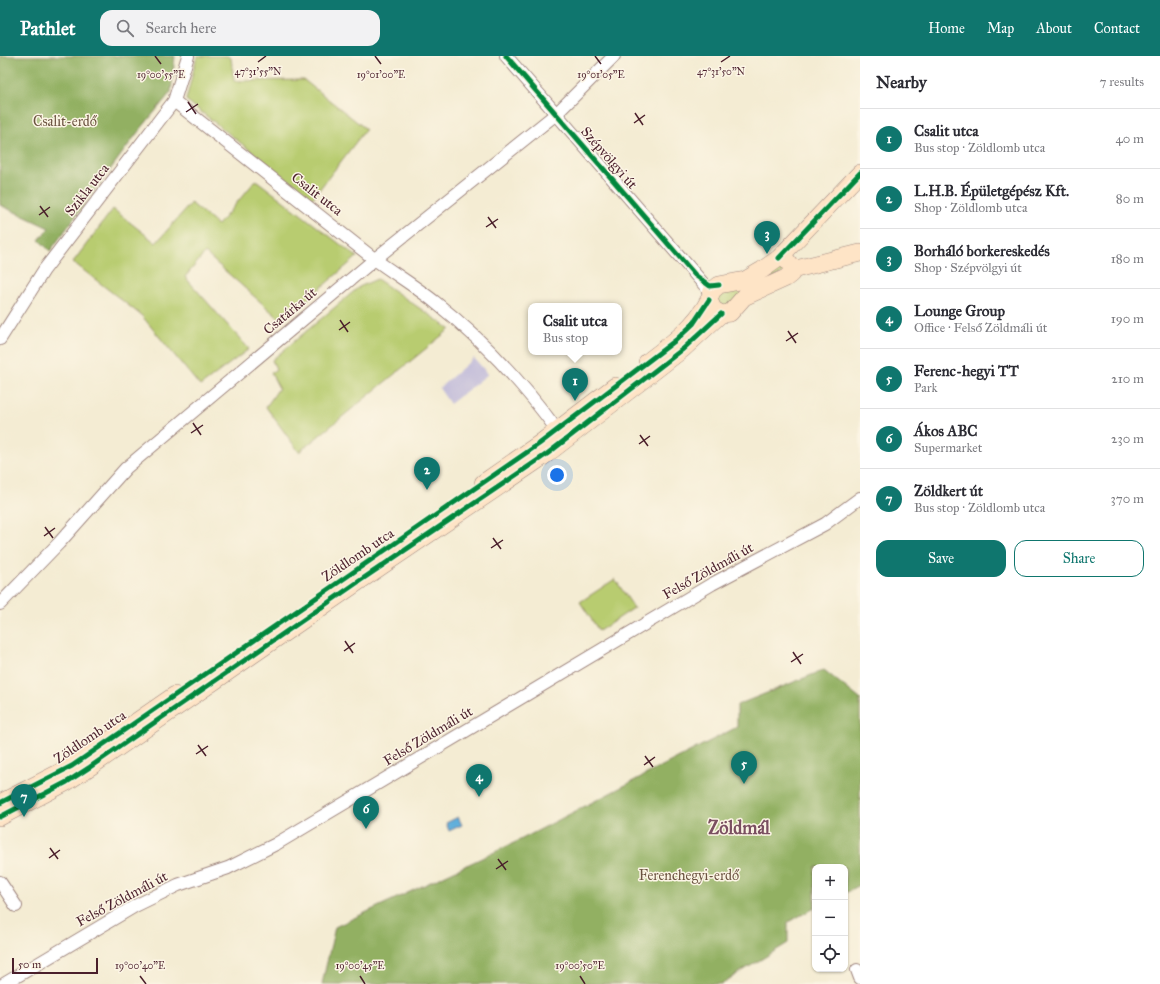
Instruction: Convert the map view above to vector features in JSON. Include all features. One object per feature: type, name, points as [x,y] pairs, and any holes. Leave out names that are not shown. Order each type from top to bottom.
[{"type":"street","name":"Szikla utca","points":[[0,338],[44,270],[174,101],[188,56]]},
{"type":"street","name":"Szépvölgyi út","points":[[506,56],[695,275],[710,286],[713,294],[745,280],[762,270],[787,263]]},
{"type":"street","name":"Csatárka út","points":[[0,604],[59,543],[126,468],[375,259],[556,114],[614,56]]},
{"type":"street","name":"Csalit utca","points":[[174,101],[375,259],[434,301],[497,357],[535,400],[561,435]]},
{"type":"street","name":"Szépvölgyi út","points":[[721,314],[726,314],[735,310],[744,297],[786,278],[787,263],[808,226],[860,173]]},
{"type":"street","points":[[787,263],[810,265],[860,253]]},
{"type":"street","points":[[713,294],[712,309],[721,314]]},
{"type":"street","name":"Zöldlomb utca","points":[[0,803],[72,766],[420,527],[561,435],[676,340],[693,324],[713,294]]},
{"type":"street","name":"Zöldlomb utca","points":[[0,817],[67,782],[90,768],[683,349],[721,314]]},
{"type":"street","name":"Felső Zöldmáli út","points":[[4,984],[135,906],[178,885],[228,868],[276,844],[712,584],[825,524],[860,498]]},
{"type":"street","points":[[0,882],[16,906]]},
{"type":"shaded area","points":[[474,358],[488,374],[450,404],[439,388]]},
{"type":"green space","name":"Csalit-erdő","points":[[0,56],[175,56],[171,92],[135,136],[50,251],[39,240],[49,228],[0,205]]},
{"type":"green space","points":[[197,56],[227,56],[231,58],[234,81],[304,80],[366,129],[312,199],[186,100]]},
{"type":"green space","points":[[256,180],[357,257],[282,321],[205,253],[185,277],[249,349],[200,386],[142,316],[73,262],[113,209],[156,243],[191,203],[218,225]]},
{"type":"green space","points":[[778,264],[785,271],[723,311],[714,295]]},
{"type":"green space","points":[[377,279],[450,329],[299,452],[266,407],[279,388],[271,373],[276,369],[272,360],[359,287]]},
{"type":"green space","points":[[615,579],[634,608],[599,631],[580,602]]},
{"type":"green space","name":"Ferenchegyi-erdő","points":[[824,670],[860,699],[860,885],[848,891],[848,864],[812,864],[812,910],[788,922],[788,943],[721,984],[322,984],[335,927],[518,841],[737,727],[737,705]]},
{"type":"water","points":[[458,817],[462,825],[449,831],[446,823]]},
{"type":"cycle path","points":[[506,56],[695,275],[710,286],[719,285]]},
{"type":"cycle path","points":[[779,258],[860,173]]},
{"type":"cycle path","points":[[0,803],[72,766],[539,444],[676,340],[693,324],[709,300]]},
{"type":"cycle path","points":[[0,817],[67,782],[90,767],[547,454],[683,349],[721,314]]},
{"type":"place","name":"Borháló borkereskedés","points":[[767,254]]},
{"type":"place","name":"Csalit utca","points":[[575,401]]},
{"type":"place","name":"L.H.B. Épületgépész Kft.","points":[[427,490]]},
{"type":"place","name":"Ferenc-hegyi TT","points":[[744,784]]},
{"type":"place","name":"Lounge Group","points":[[479,797]]},
{"type":"place","name":"Zöldkert út","points":[[24,817]]},
{"type":"place","name":"Ákos ABC","points":[[366,829]]},
{"type":"district","name":"Zöldmál","points":[[739,828]]}]
